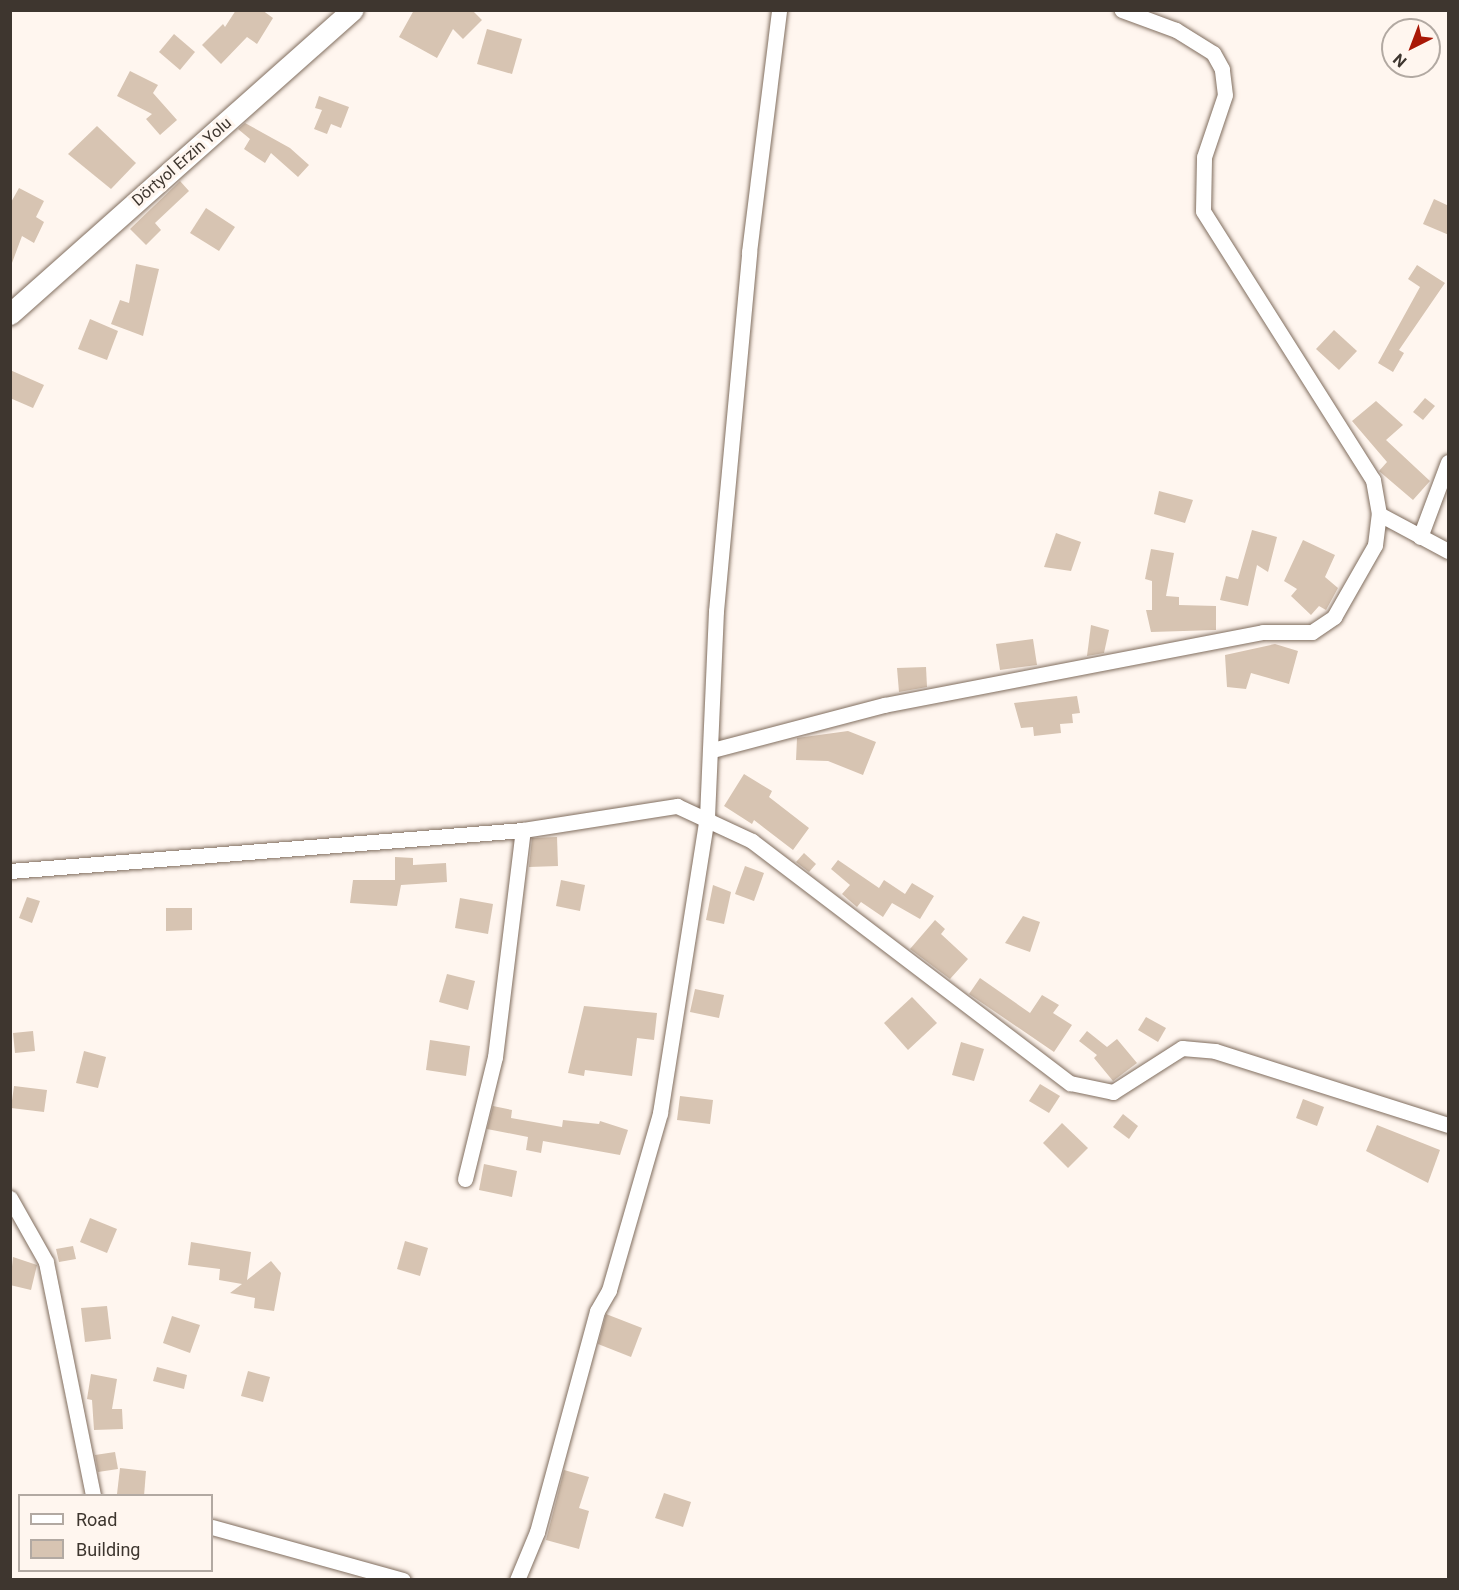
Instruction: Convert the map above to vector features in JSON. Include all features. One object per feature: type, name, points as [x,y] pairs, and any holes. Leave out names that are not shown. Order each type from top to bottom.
[{"type":"main road","name":"Dörtyol Erzin Yolu","points":[[10,314],[353,10]]},
{"type":"street","points":[[517,1580],[537,1533],[597,1311],[609,1290],[660,1113],[707,817],[712,750],[716,611],[749,252],[779,10]]},
{"type":"street","points":[[712,750],[884,705],[1253,634],[1312,632],[1334,617],[1375,545],[1378,514],[1373,480],[1203,212],[1204,157],[1226,94],[1222,69],[1213,53],[1176,30],[1122,10]]},
{"type":"street","points":[[1420,537],[1449,462]]},
{"type":"street","points":[[1378,514],[1449,551]]},
{"type":"street","points":[[10,870],[523,830],[677,806],[707,817],[752,841],[1070,1083],[1113,1092],[1182,1048],[1215,1051],[1449,1125]]},
{"type":"street","points":[[465,1179],[495,1057],[523,830]]},
{"type":"street","points":[[10,1198],[46,1262],[93,1494]]},
{"type":"street","points":[[213,1527],[403,1580]]},
{"type":"building","points":[[236,10],[262,10],[273,18],[257,44],[247,37],[221,64],[202,45],[223,24],[225,27]]},
{"type":"building","points":[[414,10],[472,10],[482,20],[463,39],[453,29],[437,58],[399,37]]},
{"type":"building","points":[[487,29],[522,39],[512,74],[477,64]]},
{"type":"building","points":[[174,34],[195,52],[180,70],[159,52]]},
{"type":"building","points":[[130,71],[158,85],[153,93],[177,120],[160,135],[146,119],[152,114],[117,96]]},
{"type":"building","points":[[319,96],[349,107],[341,128],[331,124],[327,134],[314,129],[322,110],[315,108]]},
{"type":"building","points":[[245,123],[290,148],[309,165],[298,177],[271,153],[265,163],[244,149],[250,139],[238,129]]},
{"type":"building","points":[[97,126],[136,163],[111,189],[68,154]]},
{"type":"building","points":[[180,181],[189,191],[155,223],[161,230],[146,245],[130,229]]},
{"type":"building","points":[[19,188],[44,201],[36,217],[44,222],[34,243],[22,236],[12,263],[10,204]]},
{"type":"building","points":[[1434,199],[1449,206],[1449,235],[1423,224]]},
{"type":"building","points":[[206,208],[235,227],[219,251],[190,233]]},
{"type":"building","points":[[136,264],[159,269],[143,336],[111,324],[120,300],[129,303]]},
{"type":"building","points":[[1417,265],[1445,283],[1399,350],[1404,353],[1393,372],[1378,363],[1420,287],[1408,279]]},
{"type":"building","points":[[90,319],[118,331],[107,360],[78,349]]},
{"type":"building","points":[[1334,330],[1357,351],[1339,370],[1316,349]]},
{"type":"building","points":[[10,370],[44,385],[33,408],[10,398]]},
{"type":"building","points":[[1425,398],[1435,406],[1423,420],[1413,412]]},
{"type":"building","points":[[1376,401],[1403,425],[1386,440],[1430,481],[1413,500],[1379,471],[1387,462],[1352,421]]},
{"type":"building","points":[[1159,491],[1193,500],[1185,523],[1154,514]]},
{"type":"building","points":[[1252,530],[1277,537],[1268,572],[1257,565],[1248,606],[1220,600],[1226,576],[1238,579]]},
{"type":"building","points":[[1056,533],[1081,542],[1071,571],[1044,567]]},
{"type":"building","points":[[1303,540],[1335,555],[1325,577],[1338,588],[1326,610],[1319,606],[1311,615],[1291,596],[1297,589],[1284,581]]},
{"type":"building","points":[[1151,549],[1174,553],[1166,596],[1179,597],[1179,605],[1216,606],[1216,630],[1151,632],[1146,610],[1152,610],[1152,581],[1145,579]]},
{"type":"building","points":[[1091,625],[1109,630],[1104,653],[1087,656]]},
{"type":"building","points":[[1033,639],[1037,665],[1000,670],[996,644]]},
{"type":"building","points":[[1275,644],[1298,651],[1289,684],[1251,673],[1246,689],[1227,687],[1225,655]]},
{"type":"building","points":[[926,667],[927,687],[899,692],[897,668]]},
{"type":"building","points":[[1077,696],[1080,713],[1072,714],[1073,723],[1060,724],[1061,733],[1034,736],[1033,727],[1021,728],[1014,703]]},
{"type":"building","points":[[848,731],[876,742],[863,775],[828,761],[796,760],[797,738]]},
{"type":"building","points":[[744,774],[772,791],[769,797],[809,828],[793,850],[754,820],[752,824],[724,806]]},
{"type":"building","points":[[557,837],[558,866],[529,867],[532,838]]},
{"type":"building","points":[[804,853],[816,864],[809,872],[796,862]]},
{"type":"building","points":[[395,857],[413,858],[413,865],[446,863],[447,882],[401,885],[397,906],[350,903],[353,880],[395,880]]},
{"type":"building","points":[[838,860],[879,888],[884,880],[905,894],[912,883],[934,896],[920,919],[892,903],[883,917],[861,902],[857,907],[842,894],[850,885],[831,869]]},
{"type":"building","points":[[745,866],[764,873],[754,901],[735,894]]},
{"type":"building","points":[[561,880],[585,885],[580,911],[556,906]]},
{"type":"building","points":[[713,885],[731,892],[724,924],[706,920]]},
{"type":"building","points":[[27,897],[40,901],[32,923],[19,918]]},
{"type":"building","points":[[460,898],[493,904],[488,934],[455,928]]},
{"type":"building","points":[[166,908],[192,908],[192,930],[166,931]]},
{"type":"building","points":[[1023,916],[1040,922],[1030,952],[1005,943]]},
{"type":"building","points":[[935,920],[945,929],[941,934],[968,959],[950,979],[910,949]]},
{"type":"building","points":[[447,974],[475,981],[468,1010],[439,1002]]},
{"type":"building","points":[[980,978],[1030,1013],[1042,995],[1059,1005],[1053,1013],[1072,1025],[1054,1052],[969,994]]},
{"type":"building","points":[[695,989],[724,995],[719,1018],[690,1012]]},
{"type":"building","points":[[912,997],[937,1023],[908,1050],[884,1023]]},
{"type":"building","points":[[584,1006],[657,1013],[654,1040],[637,1038],[632,1076],[585,1070],[584,1076],[568,1073]]},
{"type":"building","points":[[1146,1017],[1166,1028],[1158,1042],[1138,1030]]},
{"type":"building","points":[[33,1031],[35,1051],[15,1053],[13,1033]]},
{"type":"building","points":[[1087,1031],[1107,1047],[1117,1039],[1137,1063],[1113,1081],[1094,1058],[1097,1055],[1079,1041]]},
{"type":"building","points":[[430,1040],[470,1046],[466,1076],[426,1070]]},
{"type":"building","points":[[961,1042],[984,1049],[974,1081],[952,1075]]},
{"type":"building","points":[[84,1051],[106,1057],[98,1088],[76,1083]]},
{"type":"building","points":[[1040,1084],[1060,1096],[1049,1113],[1029,1101]]},
{"type":"building","points":[[14,1086],[47,1090],[44,1112],[11,1108]]},
{"type":"building","points":[[680,1096],[713,1100],[710,1124],[677,1120]]},
{"type":"building","points":[[1303,1099],[1324,1107],[1317,1126],[1296,1118]]},
{"type":"building","points":[[493,1106],[512,1110],[511,1118],[562,1127],[563,1120],[599,1124],[600,1121],[628,1130],[620,1155],[543,1141],[541,1153],[526,1150],[528,1137],[487,1129]]},
{"type":"building","points":[[1123,1114],[1138,1126],[1129,1139],[1113,1127]]},
{"type":"building","points":[[1062,1123],[1088,1148],[1068,1168],[1043,1143]]},
{"type":"building","points":[[1377,1125],[1440,1150],[1428,1183],[1366,1151]]},
{"type":"building","points":[[484,1164],[517,1171],[512,1197],[479,1190]]},
{"type":"building","points":[[90,1218],[117,1229],[107,1253],[80,1242]]},
{"type":"building","points":[[405,1241],[428,1248],[420,1276],[397,1269]]},
{"type":"building","points":[[191,1242],[251,1252],[247,1280],[271,1261],[281,1273],[274,1311],[254,1308],[255,1298],[230,1293],[242,1284],[219,1280],[220,1269],[188,1265]]},
{"type":"building","points":[[73,1246],[76,1259],[59,1262],[56,1249]]},
{"type":"building","points":[[13,1257],[37,1265],[31,1290],[10,1285]]},
{"type":"building","points":[[107,1306],[111,1339],[85,1342],[81,1308]]},
{"type":"building","points":[[606,1314],[642,1328],[631,1357],[598,1344]]},
{"type":"building","points":[[172,1316],[200,1325],[190,1353],[163,1343]]},
{"type":"building","points":[[157,1367],[187,1375],[184,1389],[153,1381]]},
{"type":"building","points":[[248,1371],[270,1377],[263,1402],[241,1396]]},
{"type":"building","points":[[91,1374],[117,1379],[112,1409],[122,1409],[123,1429],[94,1430],[92,1400],[87,1399]]},
{"type":"building","points":[[115,1452],[118,1469],[98,1472],[95,1455]]},
{"type":"building","points":[[120,1468],[146,1471],[144,1494],[117,1494]]},
{"type":"building","points":[[564,1470],[589,1477],[579,1508],[589,1511],[579,1549],[546,1540]]},
{"type":"building","points":[[664,1493],[691,1502],[683,1527],[655,1518]]}]
